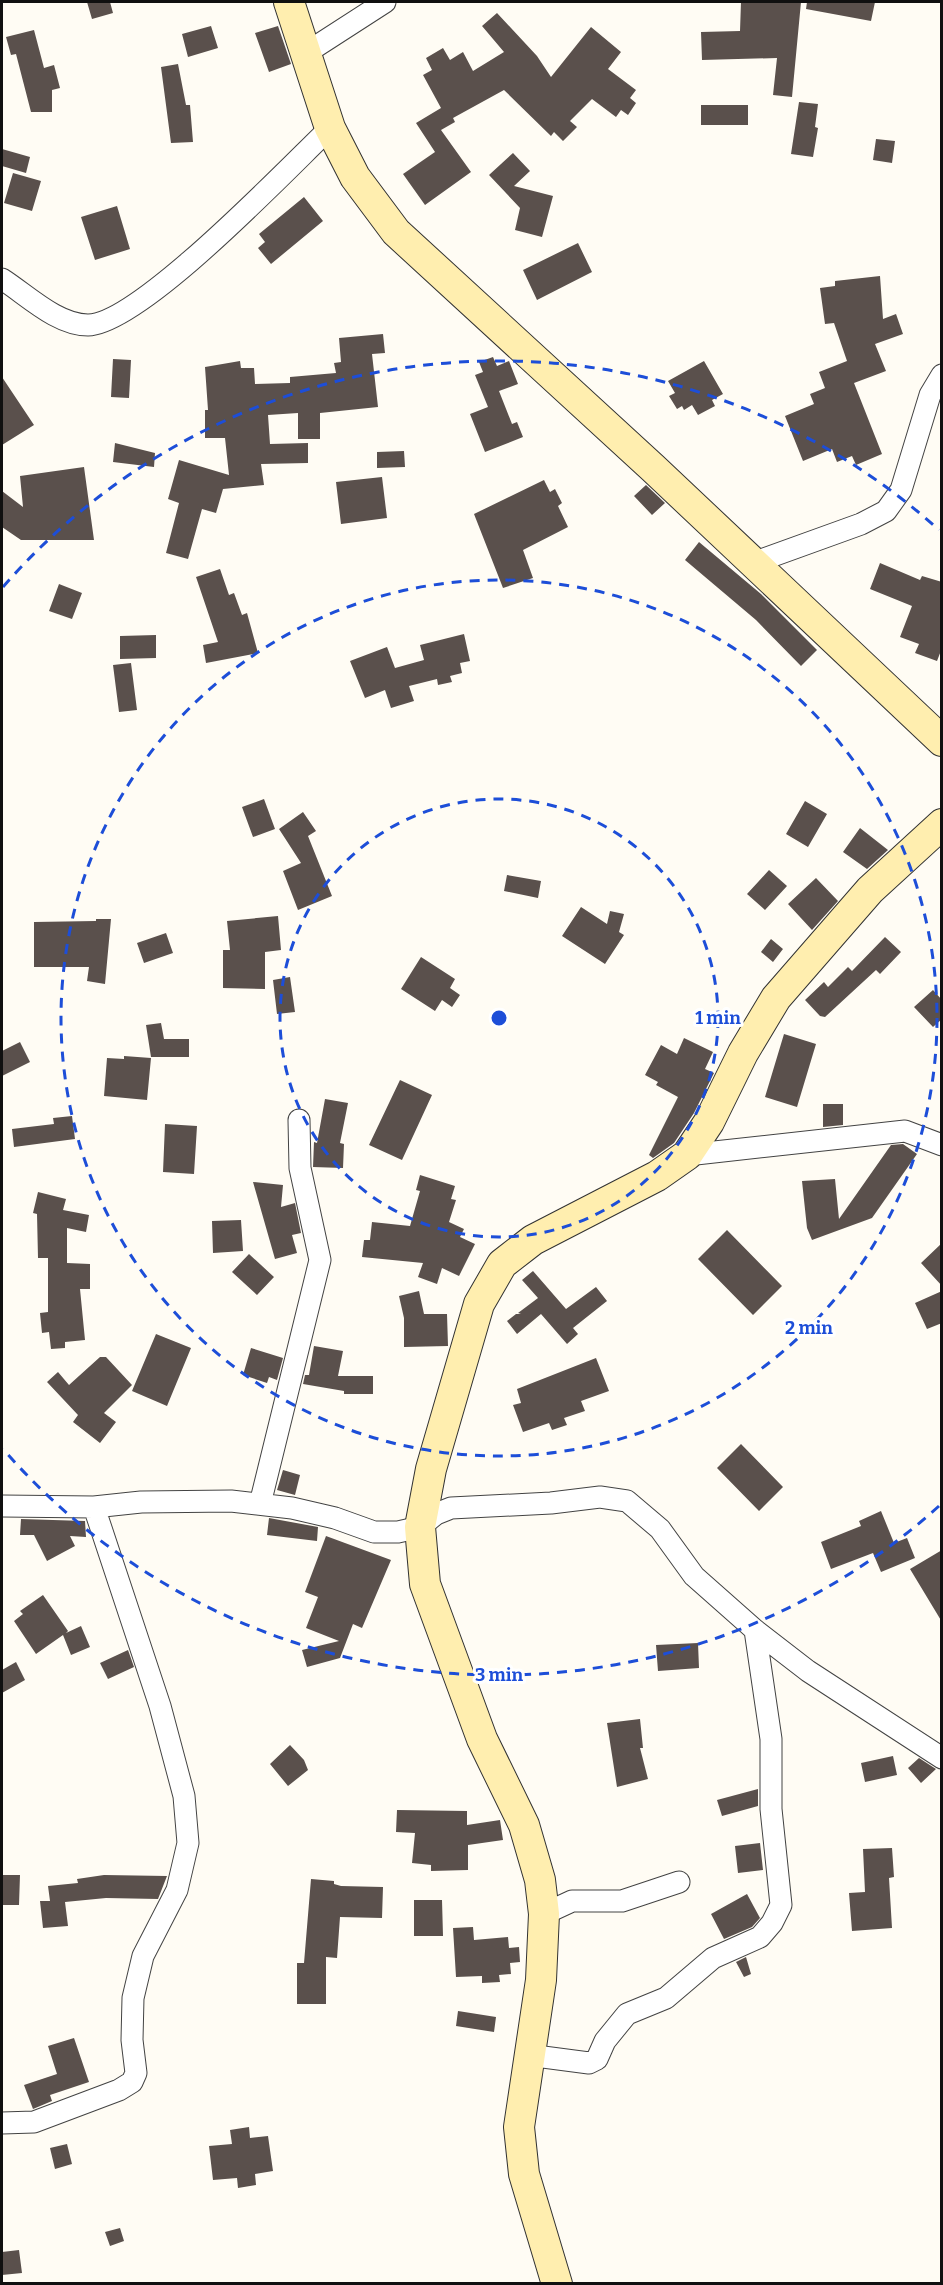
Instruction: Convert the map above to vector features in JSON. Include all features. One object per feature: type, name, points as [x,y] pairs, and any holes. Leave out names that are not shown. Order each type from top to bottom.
[{"type":"street","points":[[289,2],[330,128],[355,177],[396,232],[942,741]]},
{"type":"street","points":[[306,53],[385,2]]},
{"type":"street","points":[[2,279],[66,322],[90,325],[116,316],[158,289],[186,265],[330,128]]},
{"type":"street","points":[[753,563],[861,524],[886,510],[901,490],[930,395],[942,375]]},
{"type":"street","points":[[557,2283],[524,2174],[519,2127],[541,1980],[544,1914],[540,1880],[524,1825],[482,1739],[425,1584],[420,1527],[431,1469],[479,1304],[502,1264],[534,1240],[657,1176],[687,1155],[710,1122],[743,1053],[776,998],[870,890],[942,824]]},
{"type":"street","points":[[260,1503],[320,1260],[300,1168],[299,1120]]},
{"type":"street","points":[[687,1155],[905,1131],[942,1145]]},
{"type":"street","points":[[2,1506],[94,1507],[141,1502],[231,1501],[260,1503],[335,1518],[374,1532],[398,1532],[420,1527],[436,1514],[451,1508],[551,1503],[600,1497],[627,1501],[660,1529],[694,1576],[756,1630],[808,1671],[939,1751]]},
{"type":"street","points":[[2,2123],[34,2122],[119,2090],[132,2082],[136,2073],[132,2040],[133,1998],[143,1956],[177,1890],[188,1843],[184,1796],[160,1706],[94,1507]]},
{"type":"street","points":[[528,2055],[589,2063],[597,2059],[605,2041],[627,2014],[666,1998],[713,1958],[760,1937],[772,1923],[781,1905],[771,1809],[771,1739],[756,1630]]},
{"type":"street","points":[[544,1914],[572,1902],[622,1901],[679,1882]]},
{"type":"building","points":[[87,2],[110,2],[113,13],[92,19]]},
{"type":"building","points":[[741,2],[801,2],[792,97],[773,95],[777,58],[702,60],[701,32],[740,31]]},
{"type":"building","points":[[807,2],[875,2],[871,21],[806,9]]},
{"type":"building","points":[[497,13],[537,56],[551,77],[591,27],[621,52],[608,69],[636,90],[630,98],[636,103],[628,115],[621,110],[616,117],[592,99],[570,121],[577,127],[563,141],[554,132],[551,136],[504,90],[453,118],[455,122],[441,130],[471,172],[425,205],[403,174],[435,152],[416,123],[441,108],[423,75],[432,70],[426,58],[443,48],[450,60],[463,52],[473,71],[504,52],[482,26]]},
{"type":"building","points":[[211,26],[218,48],[188,57],[182,34]]},
{"type":"building","points":[[278,26],[291,64],[269,72],[255,33]]},
{"type":"building","points":[[34,30],[44,68],[54,65],[60,88],[52,90],[52,112],[31,112],[16,54],[11,55],[6,37]]},
{"type":"building","points":[[178,64],[186,105],[190,105],[193,142],[171,143],[161,67]]},
{"type":"building","points":[[799,102],[818,104],[815,127],[818,128],[813,157],[791,154]]},
{"type":"building","points":[[701,105],[748,105],[748,125],[701,125]]},
{"type":"building","points":[[876,139],[895,141],[892,163],[873,160]]},
{"type":"building","points":[[2,149],[30,157],[26,173],[2,166]]},
{"type":"building","points":[[513,153],[530,171],[514,186],[553,196],[542,237],[515,230],[520,208],[489,175]]},
{"type":"building","points":[[13,173],[41,181],[32,211],[4,203]]},
{"type":"building","points":[[304,197],[323,221],[271,264],[258,248],[265,242],[259,234]]},
{"type":"building","points":[[117,206],[130,249],[95,260],[81,217]]},
{"type":"building","points":[[578,243],[592,272],[537,300],[523,270]]},
{"type":"building","points":[[880,276],[883,319],[896,314],[903,334],[875,344],[886,371],[854,383],[882,454],[856,465],[852,456],[837,462],[832,449],[803,461],[785,416],[814,404],[810,394],[825,388],[819,372],[847,361],[834,323],[825,324],[820,288],[835,286],[835,281]]},
{"type":"building","points":[[383,334],[385,353],[372,354],[378,407],[320,413],[320,439],[298,439],[298,413],[268,415],[270,444],[308,443],[308,463],[261,464],[264,485],[223,489],[216,513],[202,509],[188,559],[166,553],[179,503],[168,499],[179,460],[229,475],[225,438],[205,438],[205,410],[208,410],[205,367],[240,361],[241,368],[254,368],[255,384],[290,383],[290,377],[336,373],[334,363],[341,362],[339,338]]},
{"type":"building","points":[[493,357],[497,366],[509,361],[518,384],[499,391],[512,424],[517,422],[523,437],[485,452],[470,414],[488,407],[475,375],[483,372],[479,362]]},
{"type":"building","points":[[113,359],[131,360],[129,398],[111,397]]},
{"type":"building","points":[[704,361],[723,394],[712,400],[715,406],[698,415],[692,405],[684,410],[682,406],[677,409],[669,396],[675,393],[668,381]]},
{"type":"building","points":[[2,377],[34,425],[2,445]]},
{"type":"building","points":[[115,443],[155,453],[154,467],[113,462]]},
{"type":"building","points":[[404,451],[405,467],[377,468],[377,452]]},
{"type":"building","points":[[84,467],[94,540],[21,540],[2,527],[2,491],[23,507],[20,476]]},
{"type":"building","points":[[382,477],[387,518],[341,524],[336,482]]},
{"type":"building","points":[[544,480],[550,492],[555,489],[562,503],[558,506],[568,527],[523,550],[533,578],[503,588],[474,514]]},
{"type":"building","points":[[646,485],[665,503],[652,515],[634,496]]},
{"type":"building","points":[[699,542],[761,594],[817,650],[801,666],[756,620],[685,560]]},
{"type":"building","points":[[880,563],[920,580],[922,576],[942,582],[942,648],[937,661],[915,653],[919,644],[900,637],[912,606],[870,589]]},
{"type":"building","points":[[220,569],[229,595],[234,593],[242,615],[247,613],[258,653],[206,663],[203,645],[218,642],[196,577]]},
{"type":"building","points":[[59,584],[82,593],[72,619],[49,611]]},
{"type":"building","points":[[464,634],[470,661],[460,663],[462,673],[450,676],[452,682],[438,685],[437,679],[409,686],[414,701],[391,708],[385,690],[365,698],[350,661],[387,647],[395,668],[424,660],[420,645]]},
{"type":"building","points":[[156,635],[156,658],[120,659],[120,636]]},
{"type":"building","points":[[131,663],[137,710],[119,712],[113,665]]},
{"type":"building","points":[[264,799],[275,829],[253,837],[242,807]]},
{"type":"building","points":[[805,801],[827,814],[808,847],[786,834]]},
{"type":"building","points":[[303,812],[316,831],[308,836],[332,896],[298,910],[283,871],[301,863],[279,829]]},
{"type":"building","points":[[860,828],[888,850],[867,869],[843,852]]},
{"type":"building","points":[[769,870],[787,886],[765,910],[747,894]]},
{"type":"building","points":[[507,875],[541,881],[538,898],[504,891]]},
{"type":"building","points":[[816,878],[838,901],[812,930],[788,904]]},
{"type":"building","points":[[581,907],[607,924],[610,911],[624,914],[619,932],[624,935],[605,964],[562,936]]},
{"type":"building","points":[[278,916],[281,950],[265,952],[265,989],[223,988],[223,950],[230,950],[227,921]]},
{"type":"building","points":[[96,919],[111,919],[105,984],[87,981],[89,967],[34,967],[34,922],[96,921]]},
{"type":"building","points":[[166,933],[173,953],[144,963],[137,943]]},
{"type":"building","points":[[885,937],[901,952],[880,974],[876,970],[825,1017],[820,1016],[805,1000],[824,982],[828,987],[848,967],[852,971]]},
{"type":"building","points":[[771,939],[783,949],[773,962],[761,952]]},
{"type":"building","points":[[421,957],[455,979],[450,988],[460,995],[452,1007],[442,1000],[435,1011],[401,989]]},
{"type":"building","points":[[290,977],[295,1012],[277,1014],[273,980]]},
{"type":"building","points":[[933,990],[942,1000],[942,1019],[933,1027],[914,1007]]},
{"type":"building","points":[[161,1023],[164,1039],[189,1039],[189,1057],[151,1057],[146,1025]]},
{"type":"building","points":[[784,1034],[816,1044],[797,1107],[765,1097]]},
{"type":"building","points":[[684,1038],[713,1052],[705,1069],[714,1073],[694,1113],[674,1143],[653,1158],[649,1155],[678,1097],[656,1085],[658,1082],[645,1075],[661,1045],[677,1054]]},
{"type":"building","points":[[20,1042],[30,1062],[2,1076],[2,1051]]},
{"type":"building","points":[[124,1056],[151,1058],[147,1100],[104,1096],[107,1058],[124,1059]]},
{"type":"building","points":[[400,1080],[432,1095],[402,1160],[369,1145]]},
{"type":"building","points":[[325,1099],[348,1103],[340,1143],[344,1144],[343,1168],[313,1167],[314,1142],[317,1143]]},
{"type":"building","points":[[823,1104],[843,1104],[843,1125],[823,1127]]},
{"type":"building","points":[[72,1116],[75,1139],[14,1147],[12,1129],[54,1124],[53,1118]]},
{"type":"building","points":[[165,1124],[197,1126],[194,1174],[163,1172]]},
{"type":"building","points":[[903,1144],[917,1154],[872,1218],[812,1240],[807,1228],[802,1181],[835,1179],[839,1219],[891,1145]]},
{"type":"building","points":[[420,1175],[455,1186],[451,1199],[456,1200],[449,1222],[464,1229],[460,1237],[475,1244],[459,1276],[442,1268],[437,1284],[418,1277],[423,1263],[362,1257],[364,1240],[370,1240],[372,1222],[410,1226],[420,1191],[416,1190]]},
{"type":"building","points":[[253,1182],[283,1185],[281,1207],[295,1203],[301,1233],[292,1235],[297,1253],[275,1259]]},
{"type":"building","points":[[38,1192],[66,1199],[63,1210],[89,1215],[86,1232],[67,1228],[67,1263],[90,1264],[90,1289],[80,1289],[85,1340],[65,1342],[65,1348],[51,1349],[49,1332],[42,1333],[40,1313],[48,1312],[48,1258],[38,1258],[37,1214],[33,1213]]},
{"type":"building","points":[[241,1220],[243,1251],[213,1253],[212,1221]]},
{"type":"building","points":[[727,1230],[782,1286],[753,1315],[698,1259]]},
{"type":"building","points":[[942,1243],[942,1286],[921,1263]]},
{"type":"building","points":[[249,1254],[274,1277],[257,1295],[232,1272]]},
{"type":"building","points":[[533,1271],[566,1309],[596,1287],[607,1301],[573,1328],[578,1334],[567,1344],[541,1314],[517,1334],[507,1321],[516,1314],[521,1314],[518,1313],[538,1298],[522,1280]]},
{"type":"building","points":[[419,1291],[424,1314],[447,1314],[448,1346],[404,1347],[404,1318],[399,1296]]},
{"type":"building","points":[[942,1291],[942,1323],[927,1329],[915,1303]]},
{"type":"building","points":[[156,1334],[191,1348],[167,1406],[132,1391]]},
{"type":"building","points":[[314,1346],[343,1351],[338,1376],[373,1376],[373,1394],[344,1394],[344,1391],[303,1384],[305,1375],[309,1375]]},
{"type":"building","points":[[251,1348],[283,1358],[277,1380],[269,1377],[267,1383],[243,1375]]},
{"type":"building","points":[[100,1357],[106,1357],[132,1385],[104,1413],[116,1422],[100,1443],[73,1422],[78,1415],[47,1382],[58,1372],[69,1385]]},
{"type":"building","points":[[596,1358],[609,1391],[581,1401],[585,1411],[564,1418],[567,1425],[552,1430],[549,1423],[523,1432],[513,1405],[521,1403],[517,1389]]},
{"type":"building","points":[[741,1444],[783,1487],[759,1511],[717,1468]]},
{"type":"building","points":[[283,1470],[300,1475],[295,1495],[277,1490]]},
{"type":"building","points":[[881,1511],[894,1543],[907,1538],[915,1558],[881,1572],[873,1553],[831,1569],[821,1542],[861,1526],[859,1521]]},
{"type":"building","points":[[269,1518],[318,1527],[317,1541],[267,1535]]},
{"type":"building","points":[[21,1519],[85,1521],[86,1537],[70,1536],[75,1546],[47,1561],[34,1535],[20,1535]]},
{"type":"building","points":[[326,1536],[391,1560],[362,1628],[353,1624],[340,1658],[307,1667],[302,1650],[339,1641],[306,1628],[318,1597],[305,1592]]},
{"type":"building","points":[[942,1550],[942,1622],[910,1569]]},
{"type":"building","points":[[43,1595],[68,1631],[66,1633],[81,1626],[90,1647],[71,1655],[63,1635],[36,1654],[14,1621],[23,1614],[20,1611]]},
{"type":"building","points":[[698,1643],[699,1668],[658,1671],[656,1645]]},
{"type":"building","points":[[128,1650],[134,1667],[108,1679],[100,1663]]},
{"type":"building","points":[[16,1662],[25,1680],[2,1693],[2,1670]]},
{"type":"building","points":[[640,1719],[643,1748],[640,1748],[648,1779],[617,1787],[607,1723]]},
{"type":"building","points":[[290,1745],[304,1760],[308,1770],[288,1786],[270,1764]]},
{"type":"building","points":[[893,1756],[897,1775],[865,1782],[861,1763]]},
{"type":"building","points":[[919,1758],[936,1769],[921,1783],[908,1768]]},
{"type":"building","points":[[758,1789],[758,1806],[722,1816],[717,1800]]},
{"type":"building","points":[[397,1810],[467,1811],[467,1825],[500,1820],[503,1840],[468,1845],[468,1870],[431,1871],[431,1865],[412,1863],[415,1833],[396,1832]]},
{"type":"building","points":[[760,1843],[763,1870],[738,1873],[735,1846]]},
{"type":"building","points":[[892,1848],[894,1877],[889,1878],[892,1928],[852,1931],[849,1893],[865,1892],[863,1849]]},
{"type":"building","points":[[2,1875],[20,1875],[19,1905],[2,1905]]},
{"type":"building","points":[[104,1875],[167,1876],[158,1899],[106,1898],[65,1902],[68,1926],[43,1928],[40,1901],[50,1901],[48,1886],[78,1883],[77,1879]]},
{"type":"building","points":[[311,1879],[334,1881],[334,1884],[341,1886],[383,1887],[382,1918],[340,1917],[337,1958],[326,1957],[326,2004],[297,2004],[297,1963],[304,1963]]},
{"type":"building","points":[[747,1894],[760,1918],[752,1927],[724,1939],[711,1914]]},
{"type":"building","points":[[414,1900],[442,1900],[443,1936],[414,1936]]},
{"type":"building","points":[[473,1927],[474,1940],[508,1937],[509,1948],[519,1947],[520,1962],[510,1963],[511,1974],[499,1975],[500,1982],[482,1983],[482,1976],[456,1977],[453,1928]]},
{"type":"building","points":[[746,1957],[751,1974],[744,1977],[736,1962]]},
{"type":"building","points":[[458,2011],[496,2017],[494,2032],[456,2026]]},
{"type":"building","points":[[74,2038],[89,2082],[50,2095],[52,2101],[33,2109],[24,2085],[57,2074],[48,2046]]},
{"type":"building","points":[[249,2127],[250,2138],[268,2136],[273,2171],[255,2174],[256,2185],[238,2188],[237,2178],[213,2180],[209,2146],[232,2144],[230,2130]]},
{"type":"building","points":[[67,2144],[72,2164],[55,2169],[50,2148]]},
{"type":"building","points":[[120,2228],[124,2241],[110,2246],[105,2232]]},
{"type":"building","points":[[19,2250],[22,2273],[2,2275],[2,2252]]}]
